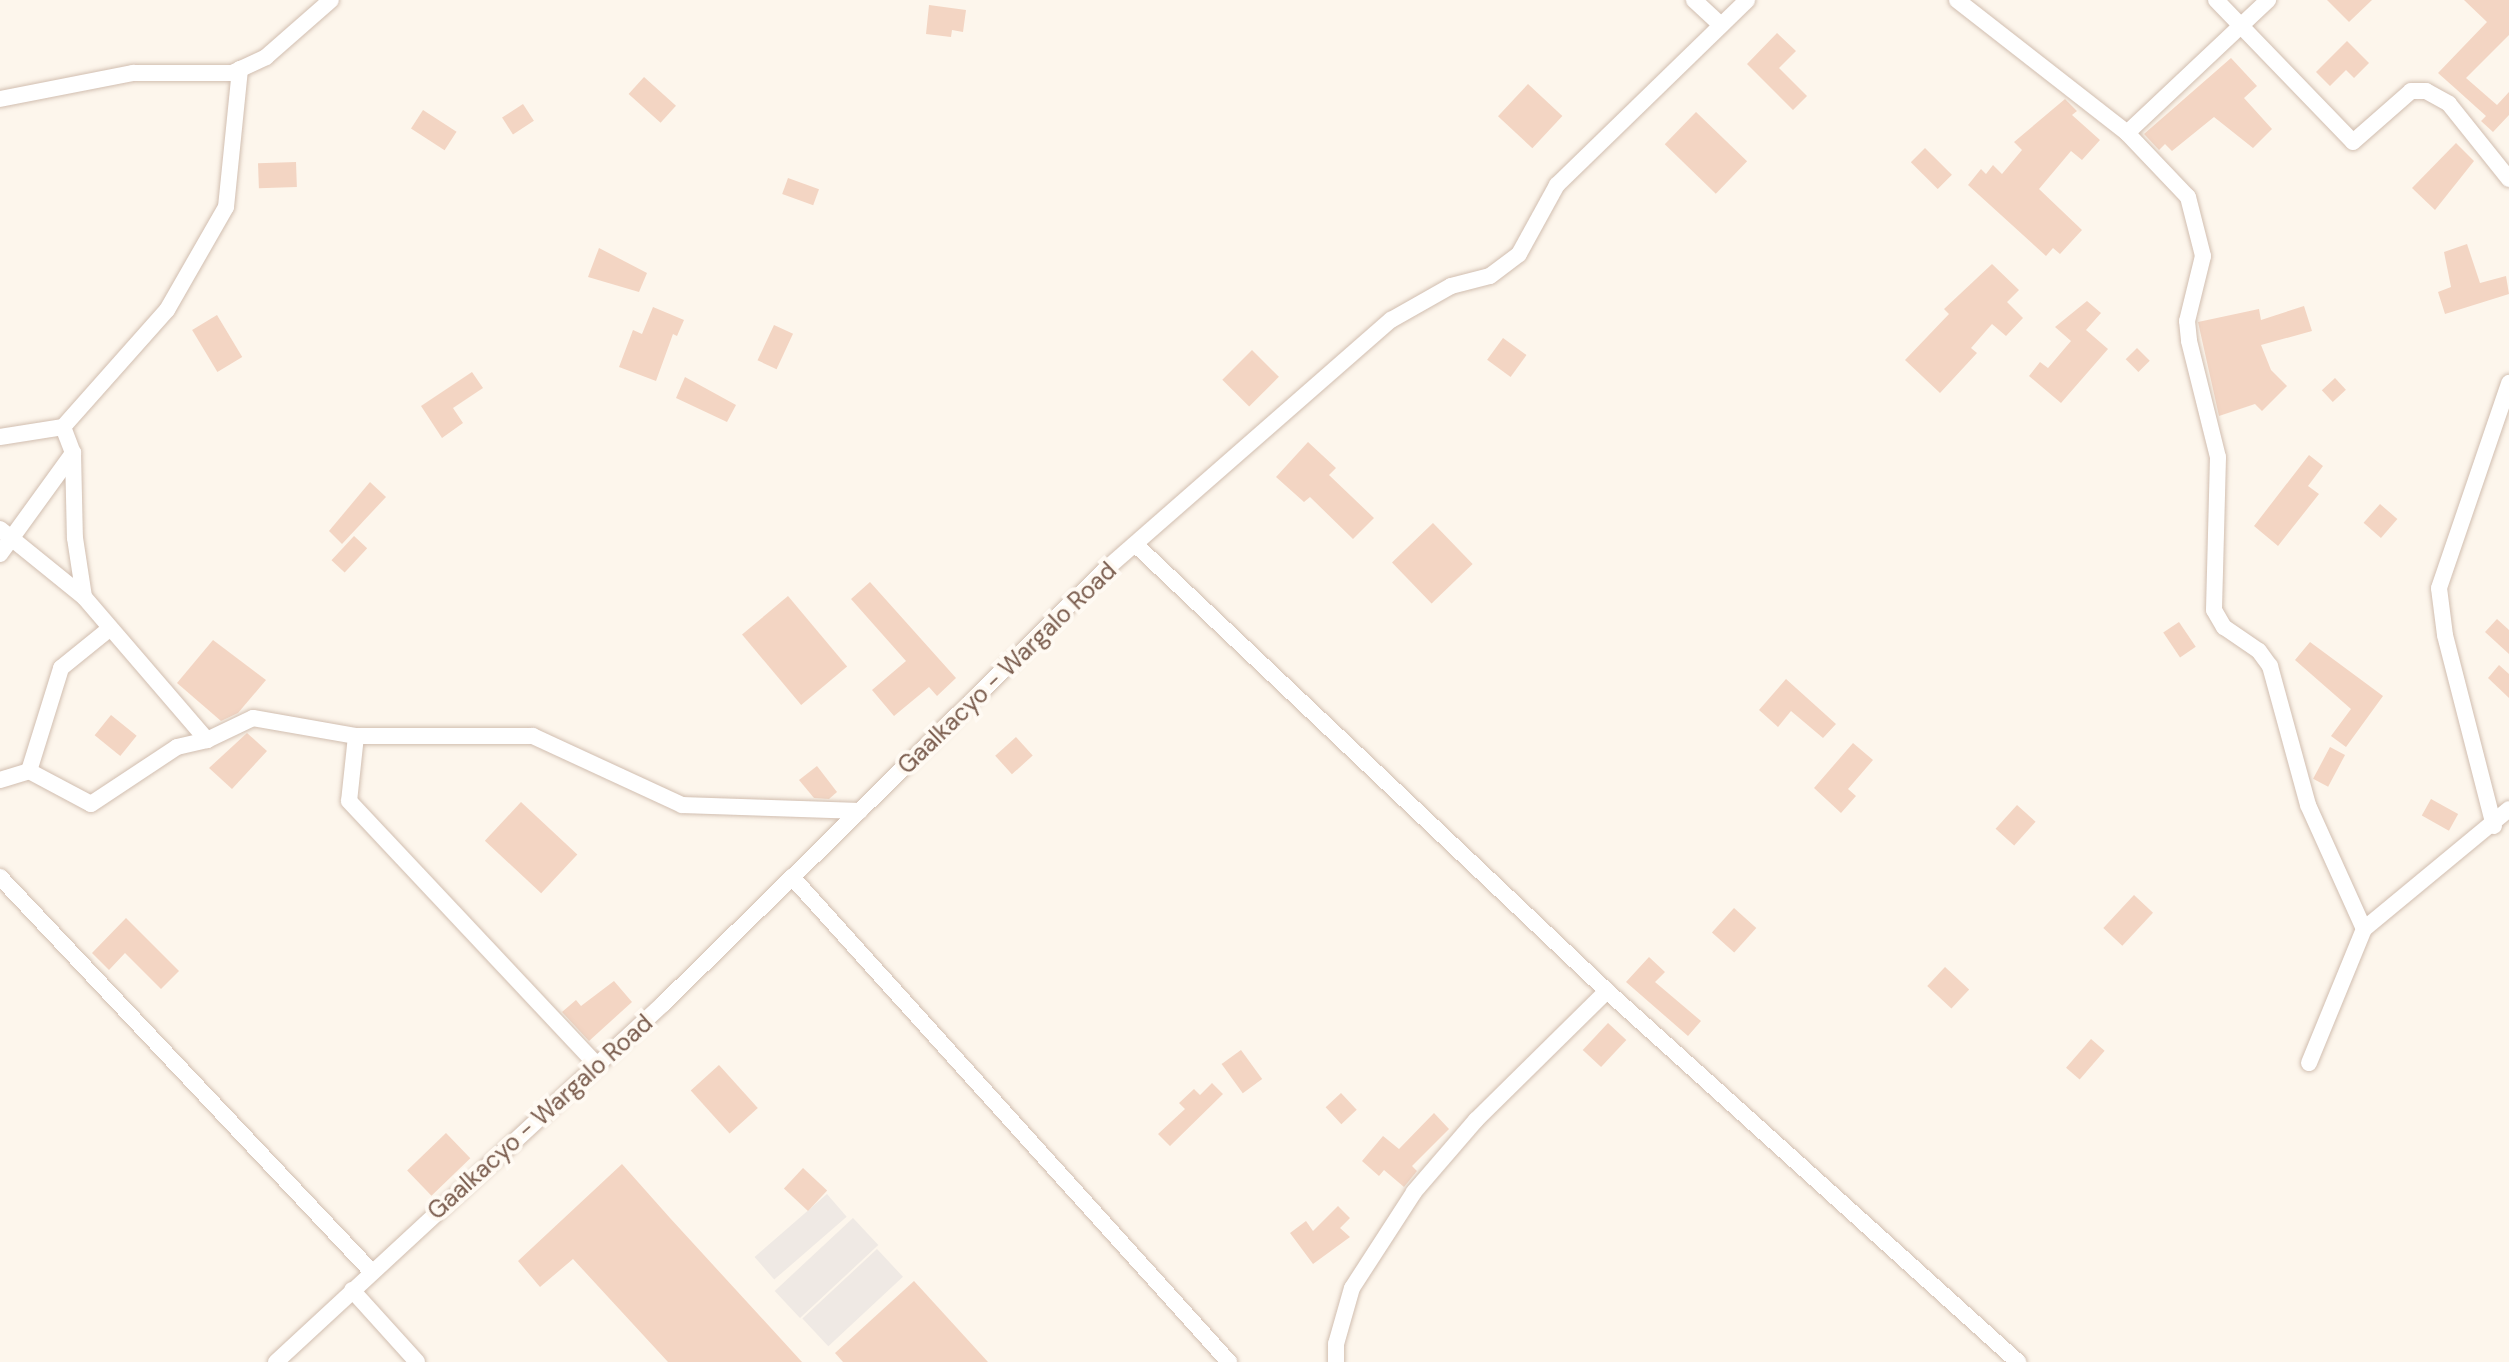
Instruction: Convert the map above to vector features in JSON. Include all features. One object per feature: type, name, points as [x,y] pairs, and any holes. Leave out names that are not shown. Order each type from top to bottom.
[{"type":"street","points":[[0,99],[133,73],[197,76],[240,69],[266,57],[331,0]]},
{"type":"street","points":[[1694,0],[1721,25]]},
{"type":"street","name":"Gaalkacyo - Wargalo Road","points":[[276,1362],[597,1065],[1136,545],[1391,320],[1451,286],[1490,276],[1519,254],[1557,185],[1747,0]]},
{"type":"street","points":[[1957,0],[2127,133],[2188,197],[2199,225],[2203,256],[2187,321],[2218,457],[2214,610],[2224,627],[2270,666],[2308,805],[2364,929]]},
{"type":"street","points":[[2216,0],[2353,142],[2411,91],[2426,91],[2449,104],[2509,179]]},
{"type":"street","points":[[2127,133],[2268,0]]},
{"type":"street","points":[[0,437],[63,427],[167,310],[226,207],[240,69]]},
{"type":"street","points":[[2494,826],[2445,635],[2439,588],[2509,383]]},
{"type":"street","points":[[63,427],[73,453],[75,538],[84,597]]},
{"type":"street","points":[[0,554],[6,534],[73,453]]},
{"type":"street","points":[[6,534],[84,597],[108,630],[207,740]]},
{"type":"street","points":[[1136,545],[1607,991],[2018,1362]]},
{"type":"street","points":[[29,771],[61,668],[108,630]]},
{"type":"street","points":[[0,780],[29,771],[91,804],[177,747],[207,740],[253,718],[356,736],[533,736],[682,805],[860,811]]},
{"type":"street","points":[[356,736],[349,801],[597,1065]]},
{"type":"street","points":[[2309,1063],[2364,929],[2494,826],[2509,809]]},
{"type":"street","points":[[0,877],[372,1272]]},
{"type":"street","points":[[792,877],[1229,1362]]},
{"type":"street","points":[[1336,1362],[1336,1344],[1352,1288],[1414,1192],[1476,1120],[1607,991]]},
{"type":"street","points":[[352,1290],[417,1362]]},
{"type":"shaded area","points":[[827,1194],[847,1217],[774,1280],[755,1257]]},
{"type":"shaded area","points":[[853,1218],[878,1245],[800,1318],[775,1291]]},
{"type":"shaded area","points":[[877,1249],[903,1277],[828,1346],[802,1319]]},
{"type":"building","points":[[2327,0],[2372,0],[2349,22]]},
{"type":"building","points":[[2464,0],[2509,0],[2509,35],[2466,78],[2497,105],[2509,92],[2509,115],[2493,132],[2481,121],[2486,116],[2438,73],[2487,22]]},
{"type":"building","points":[[929,5],[966,10],[963,32],[952,30],[951,37],[926,34]]},
{"type":"building","points":[[1777,33],[1796,51],[1779,68],[1807,96],[1793,110],[1747,64]]},
{"type":"building","points":[[2347,41],[2369,63],[2354,78],[2346,70],[2330,86],[2316,72]]},
{"type":"building","points":[[2231,58],[2257,86],[2244,98],[2272,129],[2253,148],[2214,117],[2172,151],[2165,144],[2159,150],[2144,134]]},
{"type":"building","points":[[644,77],[676,106],[661,123],[629,94]]},
{"type":"building","points":[[1528,84],[1562,116],[1532,148],[1498,116]]},
{"type":"building","points":[[2065,99],[2077,111],[2072,115],[2100,140],[2082,160],[2071,151],[2039,189],[2082,230],[2060,254],[2053,248],[2046,256],[1968,185],[1981,169],[1986,174],[1993,165],[2002,174],[2022,150],[2014,142]]},
{"type":"building","points":[[523,104],[534,121],[513,134],[502,118]]},
{"type":"building","points":[[423,110],[457,132],[445,150],[411,128]]},
{"type":"building","points":[[1696,112],[1747,161],[1716,194],[1665,144]]},
{"type":"building","points":[[2456,143],[2474,161],[2435,210],[2412,188]]},
{"type":"building","points":[[1925,148],[1952,175],[1938,189],[1911,162]]},
{"type":"building","points":[[296,162],[297,187],[259,188],[258,163]]},
{"type":"building","points":[[788,178],[819,189],[813,205],[782,194]]},
{"type":"building","points":[[2467,244],[2480,283],[2506,276],[2509,294],[2445,314],[2438,292],[2451,287],[2444,252]]},
{"type":"building","points":[[599,248],[647,273],[639,292],[588,277]]},
{"type":"building","points":[[1992,264],[2019,290],[2007,302],[2023,318],[2006,336],[1992,324],[1971,348],[1977,353],[1940,393],[1905,360],[1949,314],[1944,309]]},
{"type":"building","points":[[2087,301],[2101,313],[2086,330],[2108,349],[2061,403],[2029,376],[2040,362],[2048,368],[2071,341],[2055,327]]},
{"type":"building","points":[[2304,306],[2312,331],[2261,345],[2271,370],[2287,386],[2262,411],[2255,404],[2219,416],[2198,322],[2259,309],[2261,320]]},
{"type":"building","points":[[653,307],[684,320],[677,336],[673,334],[656,381],[619,367],[633,330],[642,334]]},
{"type":"building","points":[[217,315],[242,357],[217,372],[192,330]]},
{"type":"building","points":[[774,325],[793,334],[777,369],[758,360]]},
{"type":"building","points":[[1503,338],[1526,355],[1511,377],[1487,360]]},
{"type":"building","points":[[2137,348],[2150,361],[2138,372],[2126,359]]},
{"type":"building","points":[[1252,350],[1279,377],[1249,407],[1222,380]]},
{"type":"building","points":[[472,372],[483,388],[453,408],[463,423],[442,438],[421,406]]},
{"type":"building","points":[[685,377],[736,405],[727,422],[676,398]]},
{"type":"building","points":[[2335,378],[2346,390],[2333,402],[2322,390]]},
{"type":"building","points":[[1308,442],[1336,468],[1329,475],[1374,518],[1353,539],[1310,497],[1304,502],[1276,477]]},
{"type":"building","points":[[2309,455],[2323,466],[2308,486],[2319,494],[2278,546],[2254,526]]},
{"type":"building","points":[[370,482],[386,497],[342,544],[329,531]]},
{"type":"building","points":[[2380,504],[2397,519],[2381,538],[2364,523]]},
{"type":"building","points":[[1433,523],[1473,564],[1432,604],[1392,563]]},
{"type":"building","points":[[354,536],[367,548],[345,572],[331,560]]},
{"type":"building","points":[[870,582],[956,678],[937,696],[929,687],[894,716],[872,690],[906,661],[851,599]]},
{"type":"building","points":[[788,596],[847,666],[801,705],[742,635]]},
{"type":"building","points":[[2497,619],[2509,630],[2509,654],[2485,632]]},
{"type":"building","points":[[2179,622],[2196,647],[2180,657],[2163,633]]},
{"type":"building","points":[[213,640],[266,680],[238,713],[221,721],[177,683]]},
{"type":"building","points":[[2310,642],[2383,696],[2346,747],[2331,736],[2351,709],[2295,660]]},
{"type":"building","points":[[2499,665],[2509,674],[2509,698],[2488,678]]},
{"type":"building","points":[[1786,679],[1836,724],[1823,738],[1791,711],[1778,727],[1759,710]]},
{"type":"building","points":[[111,715],[137,736],[120,756],[95,735]]},
{"type":"building","points":[[247,733],[267,751],[232,789],[209,768]]},
{"type":"building","points":[[1016,737],[1033,756],[1012,774],[995,756]]},
{"type":"building","points":[[1853,743],[1873,760],[1848,789],[1856,796],[1841,813],[1814,788]]},
{"type":"building","points":[[2330,747],[2345,755],[2328,787],[2313,779]]},
{"type":"building","points":[[817,766],[837,792],[829,799],[814,798],[799,780]]},
{"type":"building","points":[[2431,799],[2458,814],[2449,831],[2422,816]]},
{"type":"building","points":[[521,802],[577,855],[541,893],[485,841]]},
{"type":"building","points":[[2017,805],[2036,822],[2014,846],[1996,829]]},
{"type":"building","points":[[2134,895],[2153,913],[2122,946],[2103,928]]},
{"type":"building","points":[[1734,908],[1756,928],[1734,953],[1712,933]]},
{"type":"building","points":[[126,918],[179,971],[161,989],[125,953],[109,970],[92,953]]},
{"type":"building","points":[[1649,957],[1665,972],[1655,982],[1701,1021],[1688,1036],[1626,982]]},
{"type":"building","points":[[1945,967],[1969,990],[1951,1009],[1927,986]]},
{"type":"building","points":[[614,981],[632,1002],[589,1041],[562,1012],[576,1000],[581,1006]]},
{"type":"building","points":[[1608,1023],[1626,1040],[1601,1067],[1583,1050]]},
{"type":"building","points":[[2091,1039],[2105,1051],[2080,1079],[2066,1068]]},
{"type":"building","points":[[1241,1050],[1262,1079],[1243,1093],[1222,1064]]},
{"type":"building","points":[[719,1065],[758,1108],[730,1134],[691,1090]]},
{"type":"building","points":[[1212,1083],[1223,1094],[1170,1146],[1158,1134],[1185,1109],[1179,1103],[1194,1089],[1200,1095]]},
{"type":"building","points":[[1341,1093],[1357,1110],[1341,1124],[1326,1107]]},
{"type":"building","points":[[1434,1113],[1449,1129],[1412,1166],[1417,1171],[1404,1187],[1384,1170],[1379,1176],[1362,1161],[1383,1136],[1399,1149]]},
{"type":"building","points":[[446,1133],[470,1158],[431,1196],[407,1171]]},
{"type":"building","points":[[622,1164],[802,1362],[668,1362],[573,1259],[540,1287],[518,1261]]},
{"type":"building","points":[[803,1168],[827,1191],[808,1211],[784,1188]]},
{"type":"building","points":[[1338,1206],[1350,1218],[1340,1228],[1350,1237],[1313,1264],[1290,1233],[1306,1221],[1313,1231]]},
{"type":"building","points":[[914,1281],[988,1362],[843,1362],[835,1353]]}]
